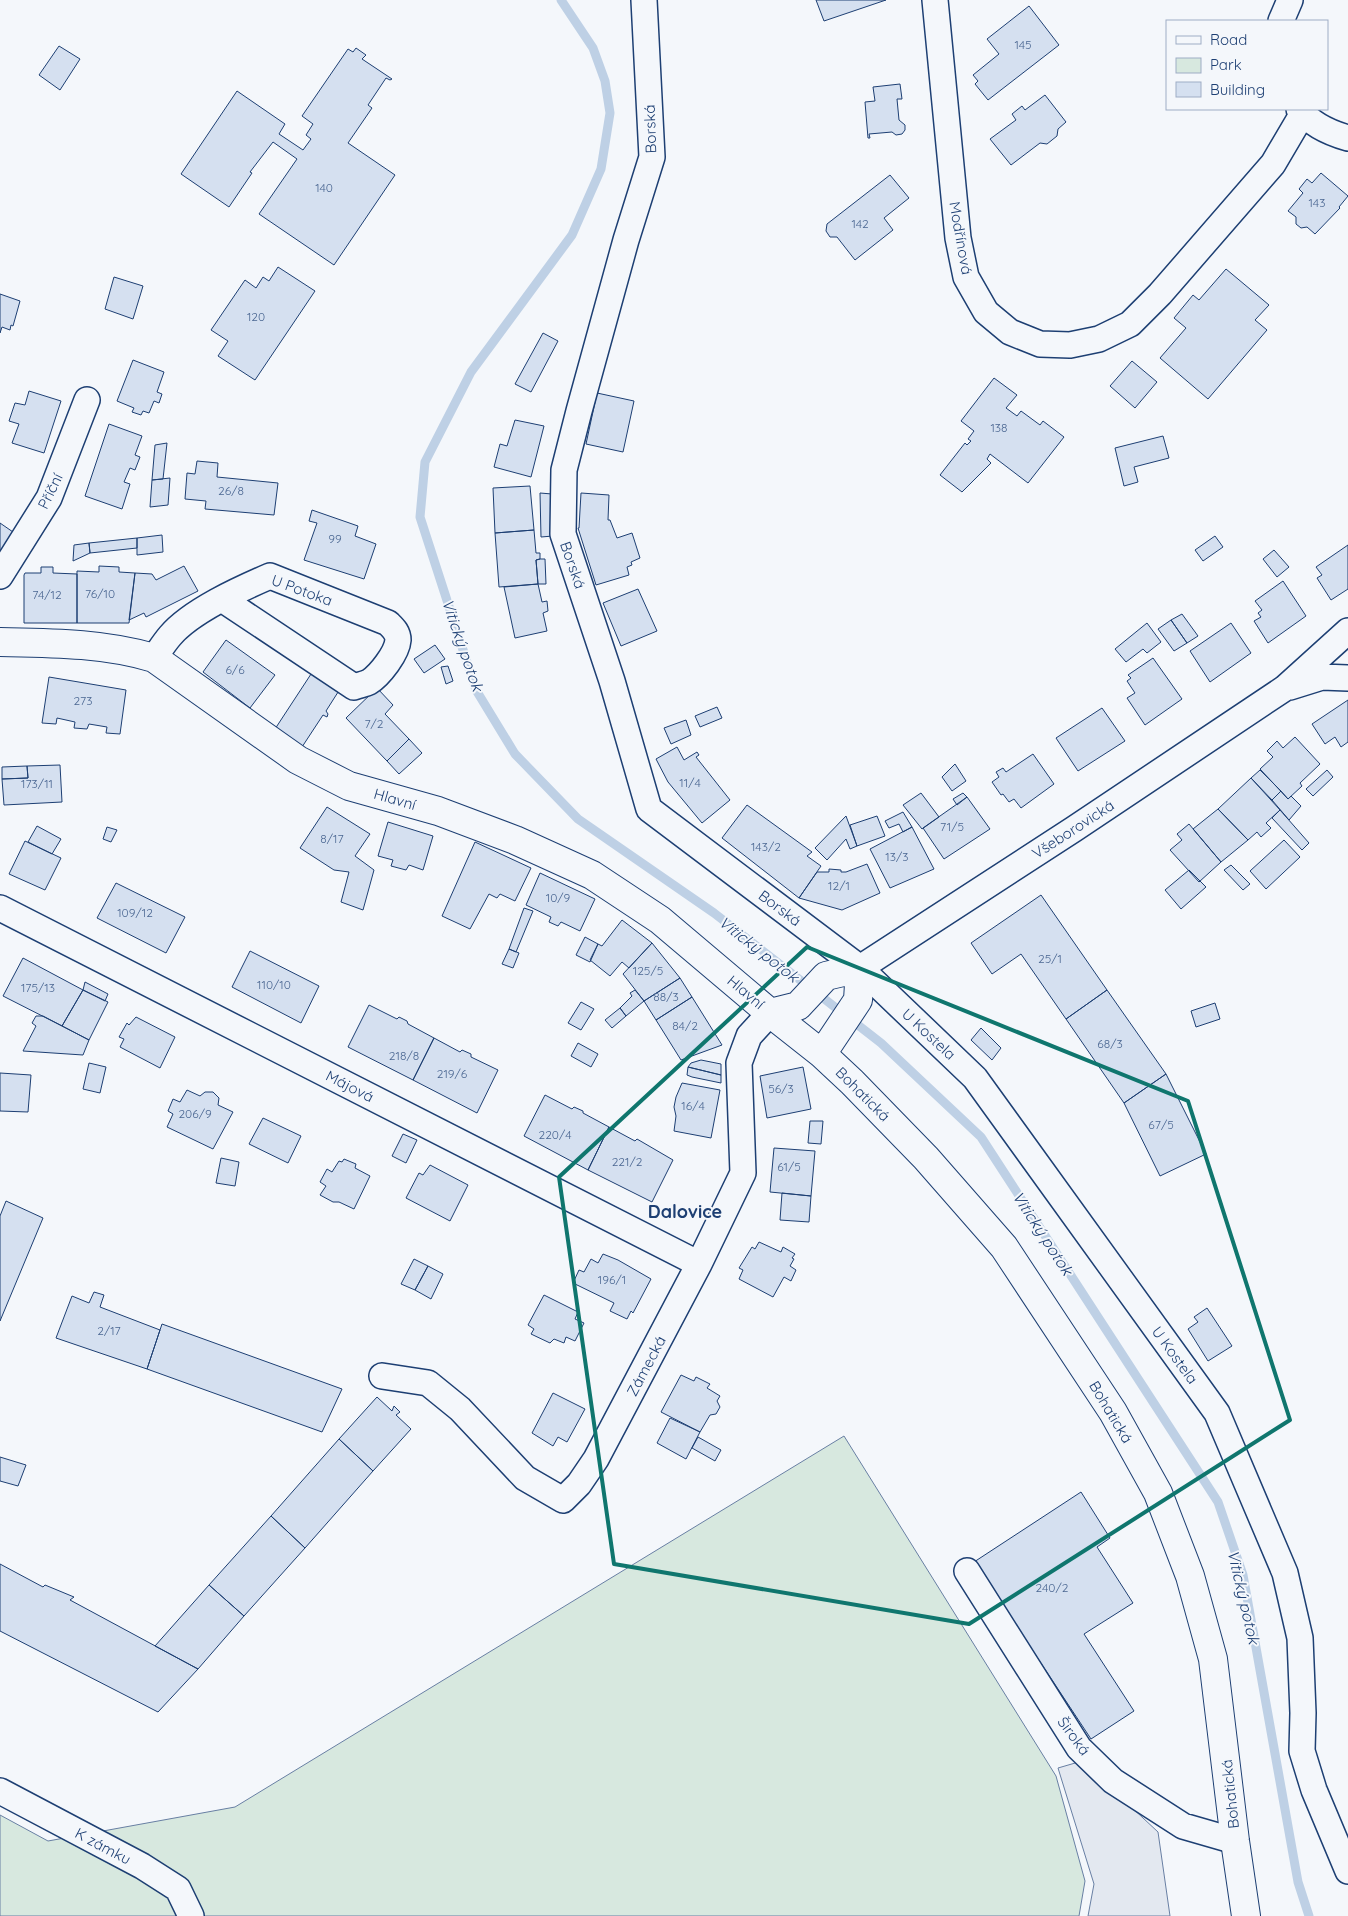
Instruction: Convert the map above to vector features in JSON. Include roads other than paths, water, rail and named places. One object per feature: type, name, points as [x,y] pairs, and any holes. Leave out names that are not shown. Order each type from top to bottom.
[{"type":"street","name":"Borská","points":[[644,0],[652,157],[626,240],[564,470],[562,534],[612,681],[649,809],[860,968]]},
{"type":"street","name":"Modřínová","points":[[935,0],[958,238],[966,277],[986,312],[1010,332],[1040,344],[1070,345],[1099,339],[1130,324],[1160,294],[1273,164],[1301,111]]},
{"type":"street","points":[[1281,20],[1290,0]]},
{"type":"street","points":[[1301,111],[1332,134],[1348,138]]},
{"type":"street","name":"Příční","points":[[0,576],[49,498],[87,400]]},
{"type":"street","name":"U Potoka","points":[[154,658],[170,635],[183,624],[222,599],[245,586],[270,576],[388,623],[395,629],[398,640],[391,658],[369,682],[354,687],[222,599]]},
{"type":"street","name":"Všeborovická","points":[[860,968],[1074,829],[1285,688],[1348,631]]},
{"type":"street","name":"Hlavní","points":[[0,642],[67,643],[136,653],[154,658],[298,760],[349,786],[438,811],[516,840],[592,875],[660,920],[770,1013]]},
{"type":"street","name":"Všeborovická","points":[[1285,688],[1322,677],[1348,678]]},
{"type":"street","name":"Májová","points":[[0,908],[699,1264]]},
{"type":"street","points":[[770,1013],[798,1006],[826,976],[860,968],[858,1000],[828,1045]]},
{"type":"street","name":"U Kostela","points":[[860,968],[975,1078],[1217,1413],[1284,1573],[1300,1638],[1303,1713],[1302,1751],[1314,1790],[1348,1871]]},
{"type":"street","name":"Bohatická","points":[[770,1013],[828,1045],[852,1082],[926,1158],[1004,1247],[1113,1412],[1158,1492],[1190,1576],[1213,1659],[1246,1916]]},
{"type":"street","name":"Zámecká","points":[[382,1376],[428,1383],[460,1409],[525,1478],[563,1500],[580,1484],[596,1459],[699,1264],[743,1173],[739,1063],[749,1036],[770,1013]]},
{"type":"street","name":"Široká","points":[[968,1571],[1079,1748],[1113,1781],[1183,1826],[1235,1840]]},
{"type":"street","name":"K zámku","points":[[0,1791],[142,1866],[178,1889],[191,1916]]},
{"type":"waterway","name":"Vitický potok","points":[[561,0],[593,48],[605,81],[610,113],[601,169],[572,235],[471,372],[425,462],[420,517],[476,690],[515,754],[578,819],[714,913],[881,1043],[981,1137],[1218,1502],[1243,1575],[1298,1882],[1309,1916]]},
{"type":"district","name":"Dalovice","points":[[685,1211]]}]
